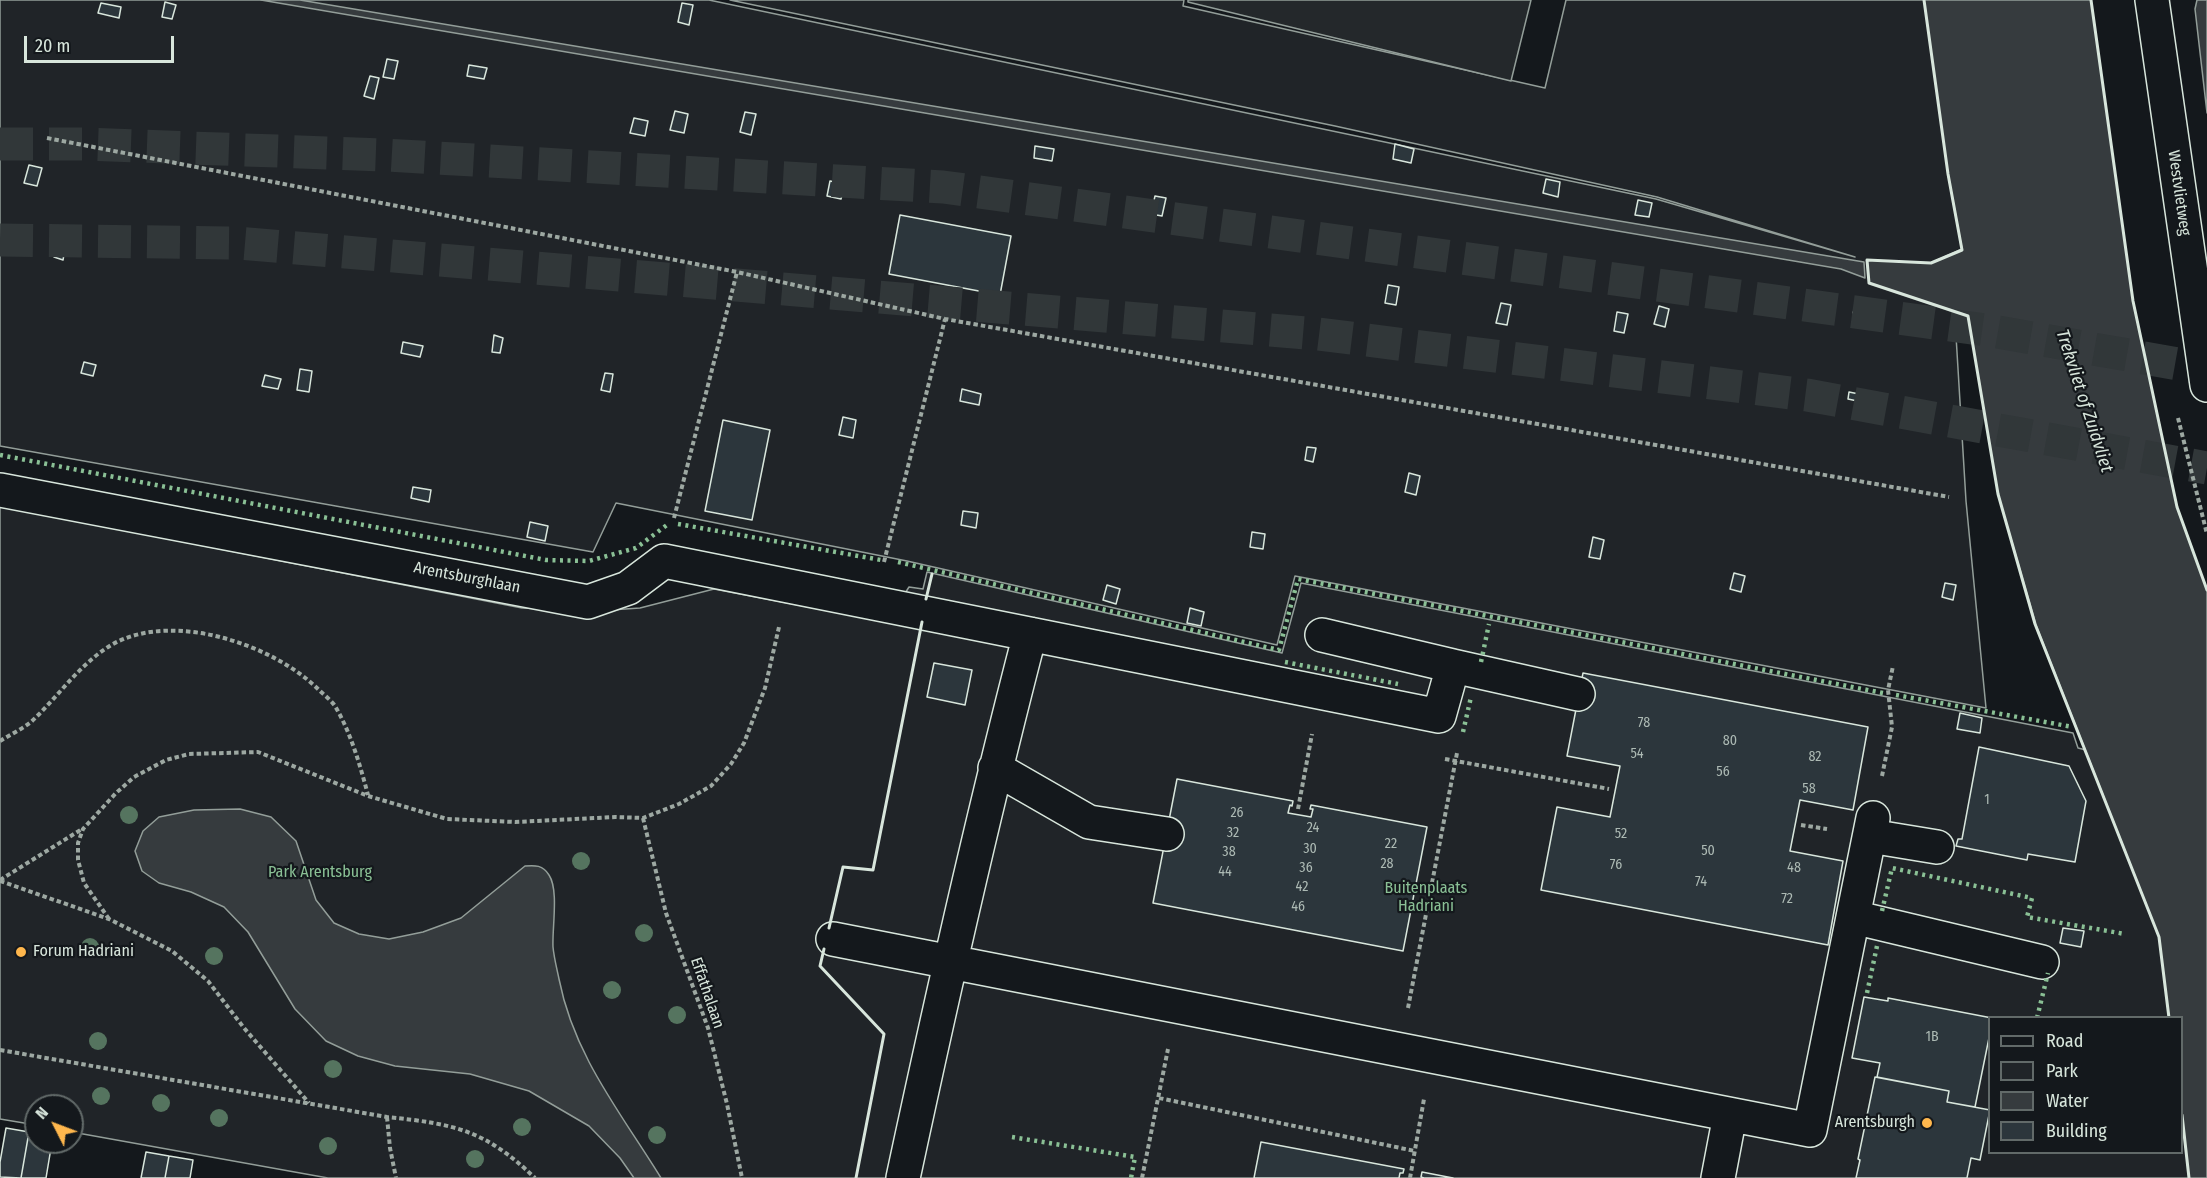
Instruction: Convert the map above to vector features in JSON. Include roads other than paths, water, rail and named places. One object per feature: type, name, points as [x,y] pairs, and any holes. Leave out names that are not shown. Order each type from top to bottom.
[{"type":"street","name":"Westvlietweg","points":[[2152,0],[2207,385]]},
{"type":"street","name":"Arentsburghlaan","points":[[0,490],[588,602],[628,588],[664,561],[1030,634]]},
{"type":"street","points":[[903,1178],[995,768],[1030,634],[1439,716],[1453,666]]},
{"type":"street","points":[[1322,635],[1578,694]]},
{"type":"street","points":[[995,768],[1089,822],[1167,834]]},
{"type":"street","points":[[833,939],[1810,1130],[1871,827],[1937,847]]},
{"type":"street","points":[[1853,917],[2042,962]]},
{"type":"street","points":[[1718,1178],[1730,1115]]},
{"type":"water","points":[[261,0],[300,0],[1864,262],[1865,278],[1841,269]]},
{"type":"water","name":"Trekvliet of Zuidvliet","points":[[1924,0],[2091,0],[2133,301],[2177,507],[2207,590],[2207,1178],[2189,1178],[2183,1124],[2183,1016],[2169,1016],[2159,937],[2036,625],[1998,494],[1968,316],[1869,283],[1867,260],[1931,263],[1962,249],[1948,174]]},
{"type":"water","points":[[2197,0],[2207,0],[2207,113],[2195,9]]},
{"type":"water","points":[[240,809],[271,817],[296,841],[316,900],[334,923],[359,934],[389,939],[423,932],[461,918],[525,866],[544,869],[549,875],[554,890],[553,947],[566,1007],[587,1059],[661,1178],[634,1178],[620,1158],[589,1126],[529,1091],[470,1074],[395,1066],[358,1056],[326,1041],[295,1009],[248,932],[224,907],[191,892],[159,883],[142,871],[135,851],[143,831],[159,817],[194,810]]},
{"type":"tunnel","points":[[0,144],[82,144],[385,155],[943,187],[1986,330],[2207,369]]},
{"type":"tunnel","points":[[0,240],[238,243],[1318,334],[1807,395],[2207,468]]},
{"type":"place","name":"Forum Hadriani","points":[[21,952]]},
{"type":"place","name":"Arentsburgh","points":[[1927,1123]]},
{"type":"park label","name":"Park Arentsburg","points":[[320,873]]},
{"type":"park label","name":"Buitenplaats Hadriani","points":[[1426,898]]}]
